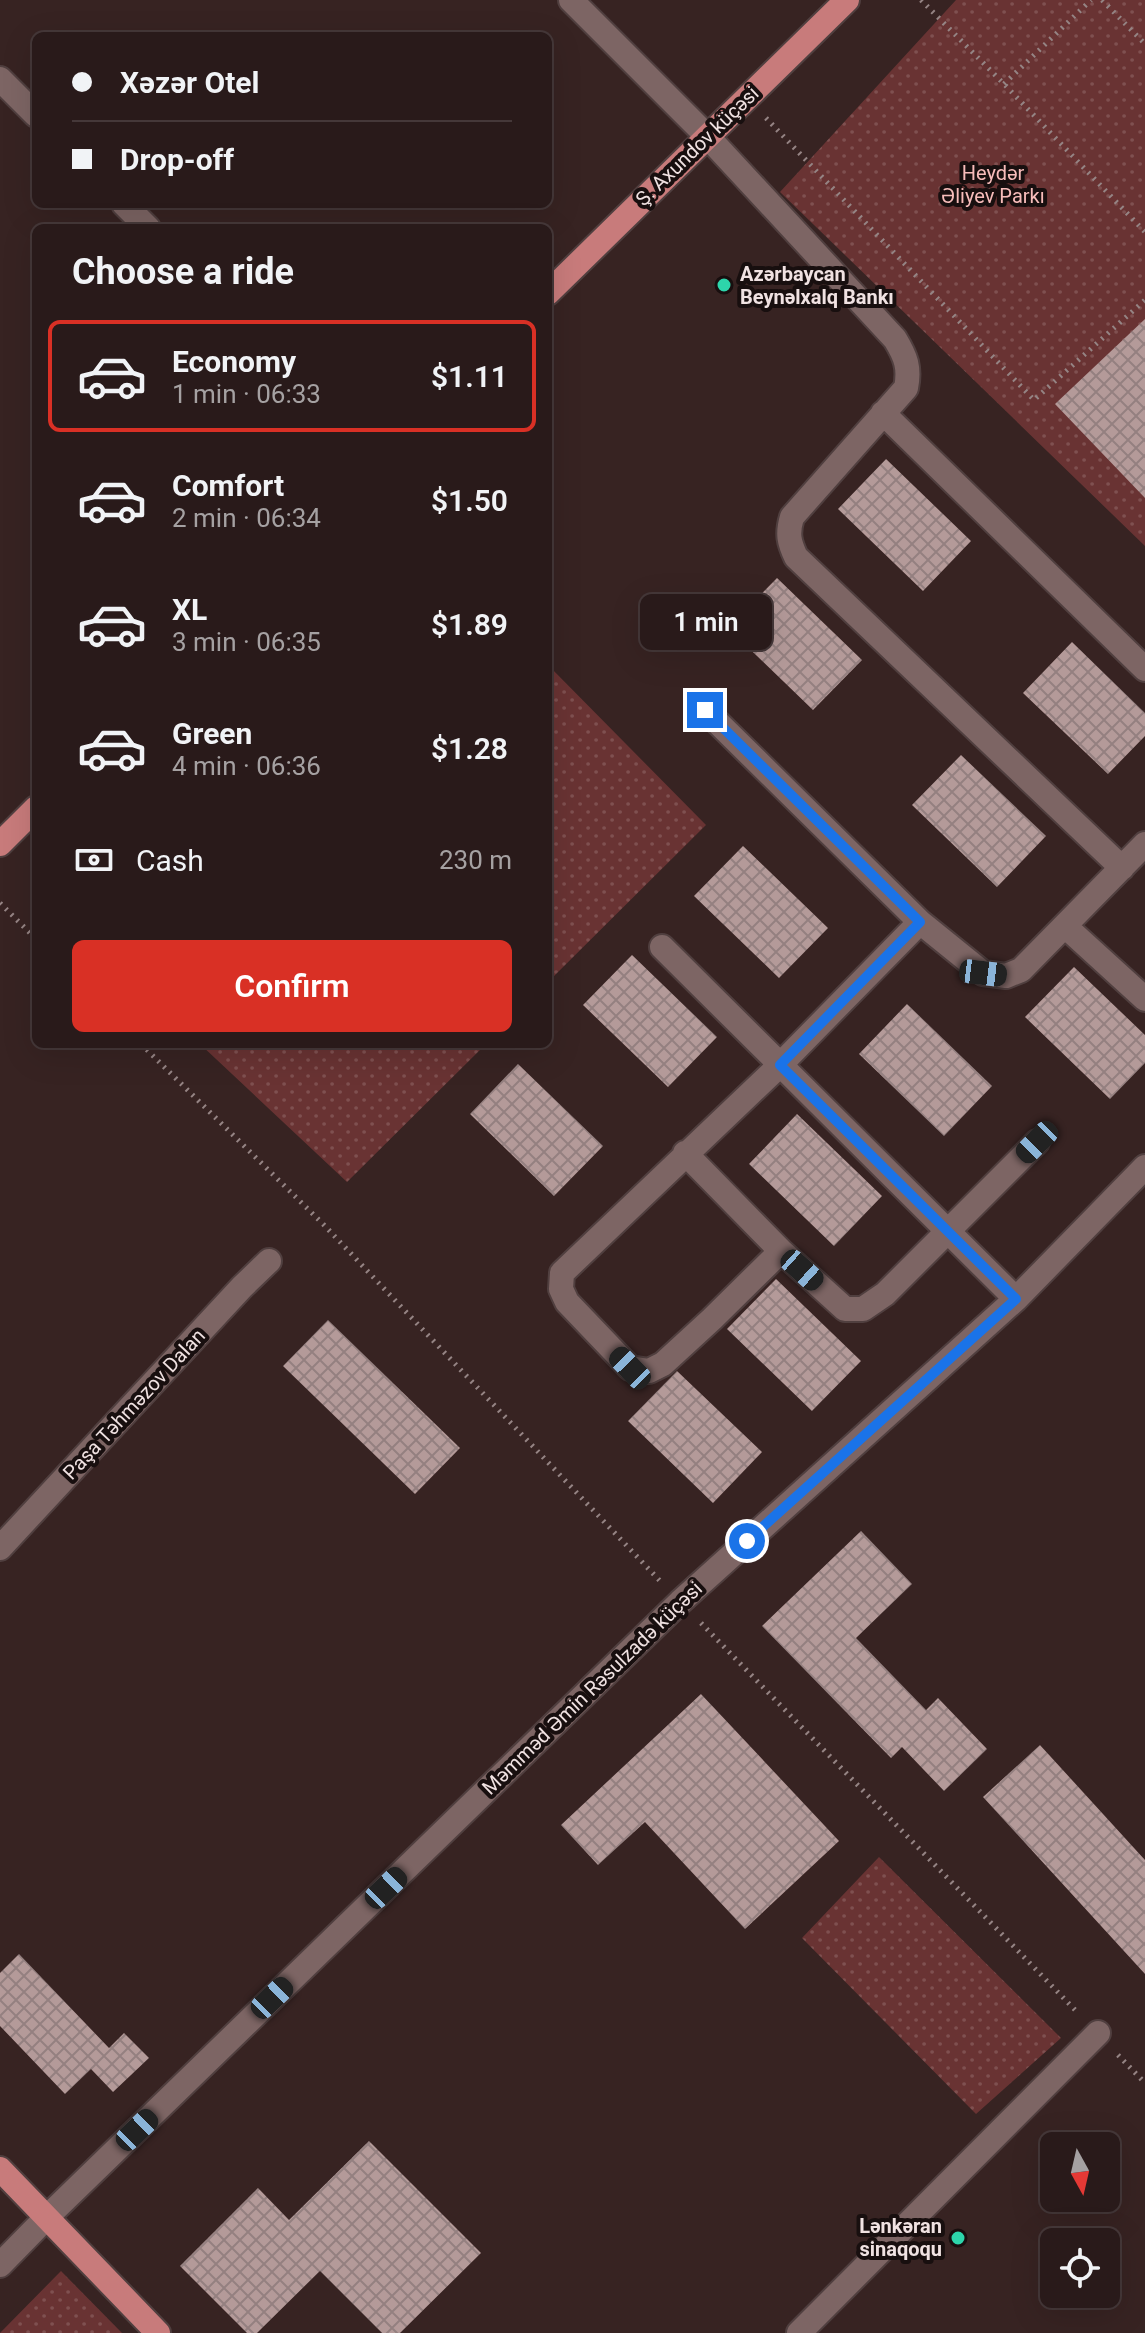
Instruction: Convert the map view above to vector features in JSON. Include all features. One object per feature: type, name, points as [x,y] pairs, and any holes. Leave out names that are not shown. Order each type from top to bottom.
[{"type":"main road","name":"Ş. Axundov küçəsi","points":[[552,289],[847,0]]},
{"type":"main road","points":[[0,844],[32,812]]},
{"type":"main road","points":[[0,2169],[158,2333]]},
{"type":"street","points":[[571,0],[707,136],[895,339],[906,356],[909,372],[906,388],[792,517],[789,543],[796,557],[1122,868]]},
{"type":"street","points":[[0,79],[32,111]]},
{"type":"street","points":[[128,208],[144,224]]},
{"type":"street","points":[[883,413],[1145,669]]},
{"type":"street","points":[[705,710],[920,922],[983,973],[1006,976],[1021,970],[1145,844]]},
{"type":"street","points":[[781,1251],[663,1364],[649,1371],[630,1368],[567,1302],[561,1289],[562,1273],[780,1065],[920,922]]},
{"type":"street","points":[[1065,926],[1145,999]]},
{"type":"street","points":[[662,947],[1016,1299]]},
{"type":"street","points":[[685,1153],[781,1251],[845,1309],[863,1309],[885,1294],[1037,1142]]},
{"type":"street","name":"Məmməd Əmin Rəsulzadə küçəsi","points":[[0,2265],[680,1602],[1140,1184]]},
{"type":"street","name":"Paşa Təhməzov Dalan","points":[[0,1548],[269,1261]]},
{"type":"street","points":[[799,2333],[1098,2033]]},
{"type":"path","points":[[921,0],[1145,232]]},
{"type":"path","points":[[1004,84],[1091,0]]},
{"type":"path","points":[[1102,0],[1145,44]]},
{"type":"path","points":[[746,98],[1034,400],[1145,300]]},
{"type":"path","points":[[0,903],[32,935]]},
{"type":"path","points":[[145,1048],[324,1225],[680,1602],[1145,2083]]},
{"type":"green space","name":"Heydər Əliyev Parkı","points":[[956,0],[1145,0],[1145,546],[780,192]]},
{"type":"green space","points":[[552,669],[706,825],[552,978]]},
{"type":"green space","points":[[204,1048],[482,1048],[347,1182]]},
{"type":"green space","points":[[879,1857],[1061,2038],[976,2114],[802,1938]]},
{"type":"green space","points":[[61,2271],[122,2333],[0,2333]]},
{"type":"building","points":[[1145,319],[1145,498],[1055,404]]},
{"type":"building","points":[[886,459],[971,541],[923,591],[838,509]]},
{"type":"building","points":[[777,578],[862,660],[813,710],[728,628]]},
{"type":"building","points":[[1072,642],[1145,713],[1145,736],[1108,774],[1023,693]]},
{"type":"building","points":[[961,755],[1046,836],[997,887],[912,805]]},
{"type":"building","points":[[743,846],[828,928],[779,978],[694,896]]},
{"type":"building","points":[[632,955],[717,1037],[668,1087],[583,1005]]},
{"type":"building","points":[[1074,967],[1145,1035],[1145,1063],[1110,1099],[1025,1017]]},
{"type":"building","points":[[907,1004],[992,1086],[944,1136],[859,1054]]},
{"type":"building","points":[[518,1064],[603,1146],[554,1196],[470,1114]]},
{"type":"building","points":[[797,1114],[882,1196],[834,1246],[749,1164]]},
{"type":"building","points":[[776,1279],[861,1361],[812,1411],[727,1329]]},
{"type":"building","points":[[328,1320],[460,1448],[415,1494],[283,1366]]},
{"type":"building","points":[[677,1371],[762,1452],[713,1503],[628,1421]]},
{"type":"building","points":[[861,1531],[912,1584],[856,1638],[926,1710],[938,1698],[987,1749],[944,1791],[902,1747],[891,1758],[762,1626]]},
{"type":"building","points":[[701,1694],[839,1841],[745,1929],[645,1822],[598,1865],[561,1825]]},
{"type":"building","points":[[1040,1745],[1145,1860],[1145,1974],[983,1797]]},
{"type":"building","points":[[19,1954],[109,2048],[124,2033],[149,2058],[113,2092],[91,2069],[65,2094],[0,2026],[0,1973]]},
{"type":"building","points":[[369,2141],[481,2253],[400,2333],[382,2333],[320,2271],[257,2333],[247,2333],[180,2266],[258,2188],[289,2220]]},
{"type":"place","name":"Azərbaycan Beynəlxalq Bankı","points":[[724,285]]},
{"type":"place","name":"Lənkəran sinaqoqu","points":[[958,2238]]},
{"type":"route","points":[[705,710],[920,922],[780,1065],[1016,1299],[747,1541]]}]
